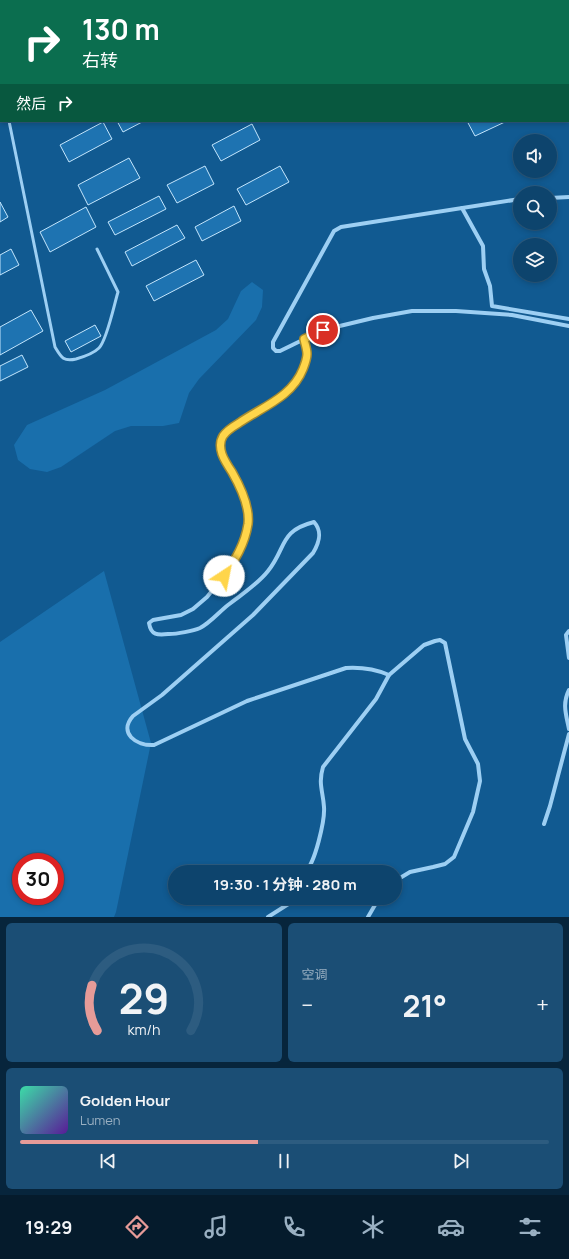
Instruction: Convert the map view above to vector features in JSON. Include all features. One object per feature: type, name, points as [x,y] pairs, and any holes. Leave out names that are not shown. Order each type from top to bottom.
[{"type":"street","points":[[557,198],[569,197]]},
{"type":"street","points":[[513,200],[341,227],[334,231],[272,346],[274,350],[280,352],[323,330],[373,318],[412,311],[456,311],[512,315],[569,326]]},
{"type":"street","points":[[462,208],[483,246],[484,269],[490,286],[492,306],[569,319]]},
{"type":"street","points":[[304,339],[307,354],[306,361],[301,374],[294,385],[275,401],[227,431],[221,441],[221,452],[243,496],[247,512],[248,524],[238,554],[224,576],[202,602],[193,609],[181,615],[153,620],[148,623],[150,629],[153,633],[172,634],[199,628],[247,591],[260,579],[275,561],[288,534],[302,525],[314,522],[318,526],[320,538],[319,543],[312,554],[253,614],[162,695],[134,716],[130,720],[128,730],[133,740],[138,743],[154,745],[248,701],[346,668],[357,667],[376,670],[389,675]]},
{"type":"street","points":[[569,631],[566,635],[569,658]]},
{"type":"street","points":[[310,865],[324,819],[320,778],[323,767],[376,700],[389,675],[424,645],[440,640],[445,643],[465,739],[478,764],[480,775],[473,812],[454,857],[445,864],[410,872],[402,877]]},
{"type":"street","points":[[569,690],[565,698],[565,709],[569,729]]},
{"type":"street","points":[[544,824],[569,734]]},
{"type":"street","points":[[268,917],[287,905]]},
{"type":"street","points":[[368,917],[375,905]]},
{"type":"lane","points":[[9,122],[55,346],[61,357],[68,360],[89,354],[99,348],[104,337],[118,292],[97,249]]},
{"type":"shaded area","points":[[252,282],[263,290],[262,307],[256,320],[199,379],[189,393],[179,423],[163,426],[131,426],[115,431],[61,467],[47,472],[30,469],[18,460],[14,445],[27,425],[105,390],[216,330],[228,319],[241,291]]},
{"type":"shaded area","points":[[104,571],[151,743],[116,912],[114,917],[0,917],[0,642]]},
{"type":"building","points":[[103,122],[112,139],[69,162],[60,145]]},
{"type":"building","points":[[118,122],[142,122],[123,132]]},
{"type":"building","points":[[468,122],[505,122],[475,136]]},
{"type":"building","points":[[252,124],[260,140],[221,161],[212,145]]},
{"type":"building","points":[[129,158],[140,178],[88,205],[78,185]]},
{"type":"building","points":[[205,166],[214,184],[177,203],[167,185]]},
{"type":"building","points":[[280,166],[289,182],[246,205],[237,189]]},
{"type":"building","points":[[159,196],[166,209],[115,235],[108,222]]},
{"type":"building","points":[[0,202],[8,217],[0,222]]},
{"type":"building","points":[[234,206],[241,221],[202,241],[195,227]]},
{"type":"building","points":[[86,207],[96,227],[50,252],[40,232]]},
{"type":"building","points":[[177,225],[185,238],[132,266],[125,252]]},
{"type":"building","points":[[11,249],[19,265],[0,275],[0,255]]},
{"type":"building","points":[[196,260],[204,275],[154,301],[146,286]]},
{"type":"building","points":[[31,310],[43,331],[0,355],[0,327]]},
{"type":"building","points":[[95,325],[101,336],[71,352],[65,341]]},
{"type":"building","points":[[22,355],[28,367],[0,381],[0,366]]},
{"type":"route","points":[[224,576],[236,559],[248,524],[243,496],[221,452],[220,446],[223,436],[227,431],[275,401],[291,389],[301,374],[306,361],[307,354],[304,339],[323,330]]}]
